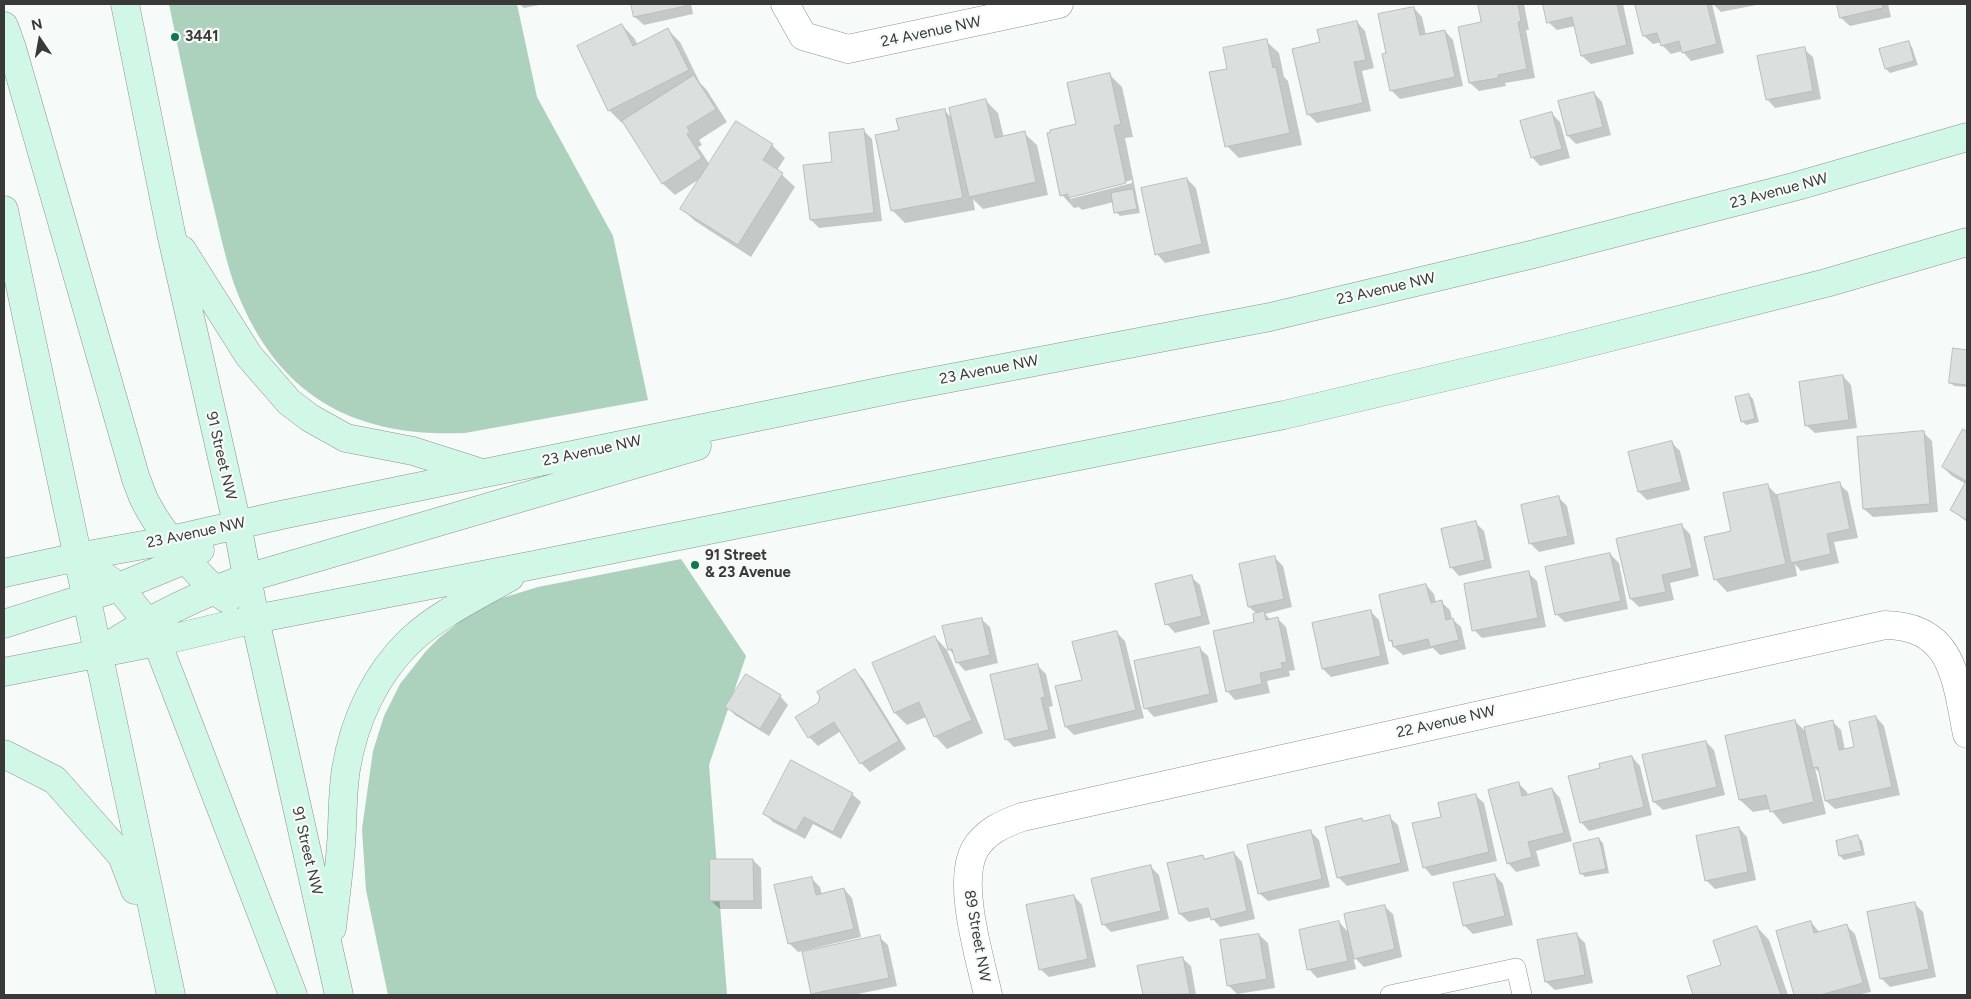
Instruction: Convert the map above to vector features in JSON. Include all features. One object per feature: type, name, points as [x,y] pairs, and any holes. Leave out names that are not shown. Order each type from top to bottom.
[{"type":"main road","name":"91 Street NW","points":[[125,4],[171,233],[237,524],[255,618],[339,995]]},
{"type":"main road","points":[[4,26],[12,48],[136,479],[147,505],[179,549],[213,590],[255,618]]},
{"type":"main road","name":"23 Avenue NW","points":[[237,524],[893,389],[1298,310],[1534,254],[1769,194],[1967,137]]},
{"type":"main road","points":[[4,210],[169,984]]},
{"type":"main road","points":[[171,233],[249,356],[289,402],[310,418],[346,438],[413,451],[483,474]]},
{"type":"main road","points":[[152,632],[255,618],[529,566],[1284,415],[1555,351],[1787,293],[1967,242]]},
{"type":"main road","points":[[4,672],[98,653],[152,632],[213,590],[247,578],[893,389]]},
{"type":"main road","points":[[4,624],[119,587],[179,549],[237,524]]},
{"type":"main road","name":"23 Avenue NW","points":[[4,573],[77,557],[179,549]]},
{"type":"main road","points":[[77,557],[119,587],[152,632],[221,805],[293,995]]},
{"type":"main road","points":[[330,949],[341,846],[346,770],[355,733],[376,682],[390,662],[412,638],[448,612],[529,566]]},
{"type":"main road","points":[[4,754],[55,780],[122,856],[169,984]]},
{"type":"street","name":"24 Avenue NW","points":[[785,4],[803,36],[848,49],[1060,4]]},
{"type":"street","name":"22 Avenue NW","points":[[976,848],[997,827],[1032,815],[1870,627],[1902,625],[1925,633],[1946,656],[1956,681],[1967,734]]},
{"type":"street","name":"89 Street NW","points":[[976,848],[971,857],[967,887],[988,995]]},
{"type":"lane","points":[[1390,995],[1516,968],[1522,995]]},
{"type":"green space","points":[[169,4],[517,4],[537,97],[613,236],[648,400],[465,433],[424,433],[386,427],[352,417],[321,401],[294,380],[271,354],[251,322],[234,284],[204,169]]},
{"type":"green space","points":[[681,559],[746,656],[709,765],[727,995],[388,995],[366,890],[362,829],[373,751],[384,716],[400,684],[426,651],[439,638],[468,615],[502,598],[538,587]]},
{"type":"building","points":[[631,4],[685,4],[686,6],[634,17]]},
{"type":"building","points":[[1478,4],[1518,4],[1521,21],[1518,22],[1527,69],[1498,75],[1498,78],[1469,83],[1458,27],[1481,22]]},
{"type":"building","points":[[1543,4],[1617,4],[1627,45],[1581,56],[1572,17],[1547,23]]},
{"type":"building","points":[[1635,4],[1707,4],[1717,44],[1682,53],[1679,41],[1661,46],[1657,33],[1643,36]]},
{"type":"building","points":[[1837,4],[1882,4],[1883,8],[1840,18]]},
{"type":"building","points":[[1414,7],[1420,35],[1445,30],[1455,77],[1390,91],[1382,54],[1386,53],[1378,14]]},
{"type":"building","points":[[1357,21],[1366,60],[1354,62],[1363,103],[1307,115],[1292,49],[1320,42],[1317,30]]},
{"type":"building","points":[[622,24],[633,46],[668,28],[689,70],[608,111],[577,46]]},
{"type":"building","points":[[1267,39],[1273,68],[1276,67],[1290,133],[1225,147],[1209,72],[1227,69],[1223,48]]},
{"type":"building","points":[[1909,41],[1914,61],[1885,69],[1879,49]]},
{"type":"building","points":[[1805,47],[1813,91],[1766,100],[1757,56]]},
{"type":"building","points":[[1110,73],[1121,124],[1114,126],[1126,183],[1068,198],[1068,194],[1060,196],[1047,133],[1050,133],[1050,130],[1076,124],[1067,83]]},
{"type":"building","points":[[694,75],[716,109],[687,127],[690,132],[687,134],[702,158],[662,184],[622,121]]},
{"type":"building","points":[[1594,92],[1603,127],[1567,136],[1558,101]]},
{"type":"building","points":[[986,99],[995,138],[1025,131],[1036,182],[969,197],[949,108]]},
{"type":"building","points":[[945,109],[963,198],[891,211],[875,135],[899,130],[896,119]]},
{"type":"building","points":[[1552,112],[1562,149],[1531,158],[1520,121]]},
{"type":"building","points":[[736,121],[773,144],[763,160],[783,173],[738,245],[680,209]]},
{"type":"building","points":[[864,129],[874,213],[810,220],[803,165],[832,162],[829,133]]},
{"type":"building","points":[[1187,178],[1202,244],[1155,255],[1141,188]]},
{"type":"building","points":[[1133,189],[1137,209],[1114,213],[1111,193]]},
{"type":"building","points":[[1953,348],[1967,350],[1967,385],[1949,383]]},
{"type":"building","points":[[1843,375],[1849,420],[1805,426],[1799,382]]},
{"type":"building","points":[[1749,394],[1755,419],[1741,422],[1735,397]]},
{"type":"building","points":[[1963,429],[1967,432],[1967,520],[1950,510],[1966,481],[1942,467]]},
{"type":"building","points":[[1924,431],[1930,504],[1863,509],[1857,437]]},
{"type":"building","points":[[1672,441],[1682,482],[1638,492],[1628,452]]},
{"type":"building","points":[[1840,482],[1850,529],[1827,534],[1831,554],[1791,563],[1777,495]]},
{"type":"building","points":[[1768,484],[1786,564],[1714,580],[1704,537],[1731,531],[1723,493]]},
{"type":"building","points":[[1559,496],[1568,536],[1529,544],[1521,505]]},
{"type":"building","points":[[1476,521],[1485,560],[1450,568],[1441,529]]},
{"type":"building","points":[[1682,524],[1692,568],[1662,575],[1666,592],[1630,599],[1616,539]]},
{"type":"building","points":[[1610,553],[1621,601],[1555,615],[1545,567]]},
{"type":"building","points":[[1275,556],[1284,599],[1248,607],[1239,564]]},
{"type":"building","points":[[1529,571],[1538,618],[1472,631],[1464,584]]},
{"type":"building","points":[[1192,575],[1202,616],[1165,625],[1155,584]]},
{"type":"building","points":[[1426,584],[1431,603],[1442,600],[1446,620],[1453,618],[1459,640],[1430,647],[1428,639],[1393,647],[1392,640],[1389,641],[1379,595]]},
{"type":"building","points":[[1371,610],[1381,656],[1322,669],[1312,623]]},
{"type":"building","points":[[1264,611],[1266,620],[1278,617],[1287,662],[1281,663],[1283,668],[1260,673],[1262,684],[1226,692],[1213,631],[1254,622],[1253,614]]},
{"type":"building","points":[[982,618],[990,655],[956,663],[952,649],[948,650],[942,626]]},
{"type":"building","points":[[1117,631],[1136,710],[1065,727],[1055,686],[1082,680],[1072,642]]},
{"type":"building","points":[[935,636],[972,720],[934,737],[919,702],[894,713],[872,663]]},
{"type":"building","points":[[1200,647],[1210,694],[1144,709],[1134,661]]},
{"type":"building","points":[[1038,664],[1045,697],[1041,698],[1049,730],[1005,740],[990,675]]},
{"type":"building","points":[[855,669],[899,741],[860,764],[834,722],[808,738],[795,717],[818,703],[820,697],[817,692]]},
{"type":"building","points":[[746,674],[781,695],[760,729],[725,707]]},
{"type":"building","points":[[1876,716],[1892,787],[1825,801],[1818,767],[1813,768],[1804,727],[1833,720],[1839,750],[1854,747],[1849,722]]},
{"type":"building","points":[[1795,720],[1814,802],[1770,812],[1766,795],[1739,800],[1725,736]]},
{"type":"building","points":[[1706,741],[1717,787],[1653,802],[1642,755]]},
{"type":"building","points":[[1632,756],[1644,807],[1580,823],[1568,776],[1600,768],[1599,764]]},
{"type":"building","points":[[791,760],[853,793],[833,832],[804,817],[796,831],[763,814]]},
{"type":"building","points":[[1519,782],[1522,796],[1552,788],[1564,833],[1528,842],[1532,857],[1507,864],[1488,790]]},
{"type":"building","points":[[1476,794],[1489,852],[1423,868],[1412,823],[1441,817],[1438,803]]},
{"type":"building","points":[[1390,815],[1401,863],[1337,878],[1325,827],[1362,818],[1363,821]]},
{"type":"building","points":[[1739,827],[1748,872],[1705,881],[1696,836]]},
{"type":"building","points":[[1311,830],[1322,879],[1258,894],[1247,845]]},
{"type":"building","points":[[1858,835],[1862,851],[1839,856],[1836,841]]},
{"type":"building","points":[[1599,838],[1606,869],[1580,874],[1573,844]]},
{"type":"building","points":[[1234,852],[1247,911],[1211,920],[1208,908],[1179,914],[1167,863],[1203,855],[1204,859]]},
{"type":"building","points":[[710,859],[753,859],[754,901],[710,901]]},
{"type":"building","points":[[1151,865],[1161,911],[1102,925],[1091,879]]},
{"type":"building","points":[[1495,874],[1505,916],[1463,926],[1453,883]]},
{"type":"building","points":[[812,877],[816,895],[844,888],[854,929],[788,944],[774,885]]},
{"type":"building","points":[[1074,895],[1088,959],[1039,970],[1026,905]]},
{"type":"building","points":[[1915,902],[1929,969],[1880,979],[1867,912]]},
{"type":"building","points":[[1385,905],[1395,949],[1354,959],[1344,914]]},
{"type":"building","points":[[1339,921],[1348,961],[1307,970],[1299,930]]},
{"type":"building","points":[[1811,921],[1814,933],[1847,924],[1863,983],[1820,995],[1794,995],[1776,931]]},
{"type":"building","points":[[1757,926],[1781,995],[1693,995],[1687,976],[1721,965],[1713,941]]},
{"type":"building","points":[[1577,933],[1585,975],[1545,982],[1537,940]]},
{"type":"building","points":[[1259,934],[1267,979],[1227,986],[1220,940]]},
{"type":"building","points":[[880,935],[889,978],[811,994],[802,952]]},
{"type":"building","points":[[1183,957],[1190,994],[1143,995],[1137,966]]},
{"type":"place","name":"3441","points":[[175,37]]},
{"type":"place","name":"91 Street & 23 Avenue","points":[[695,565]]}]
